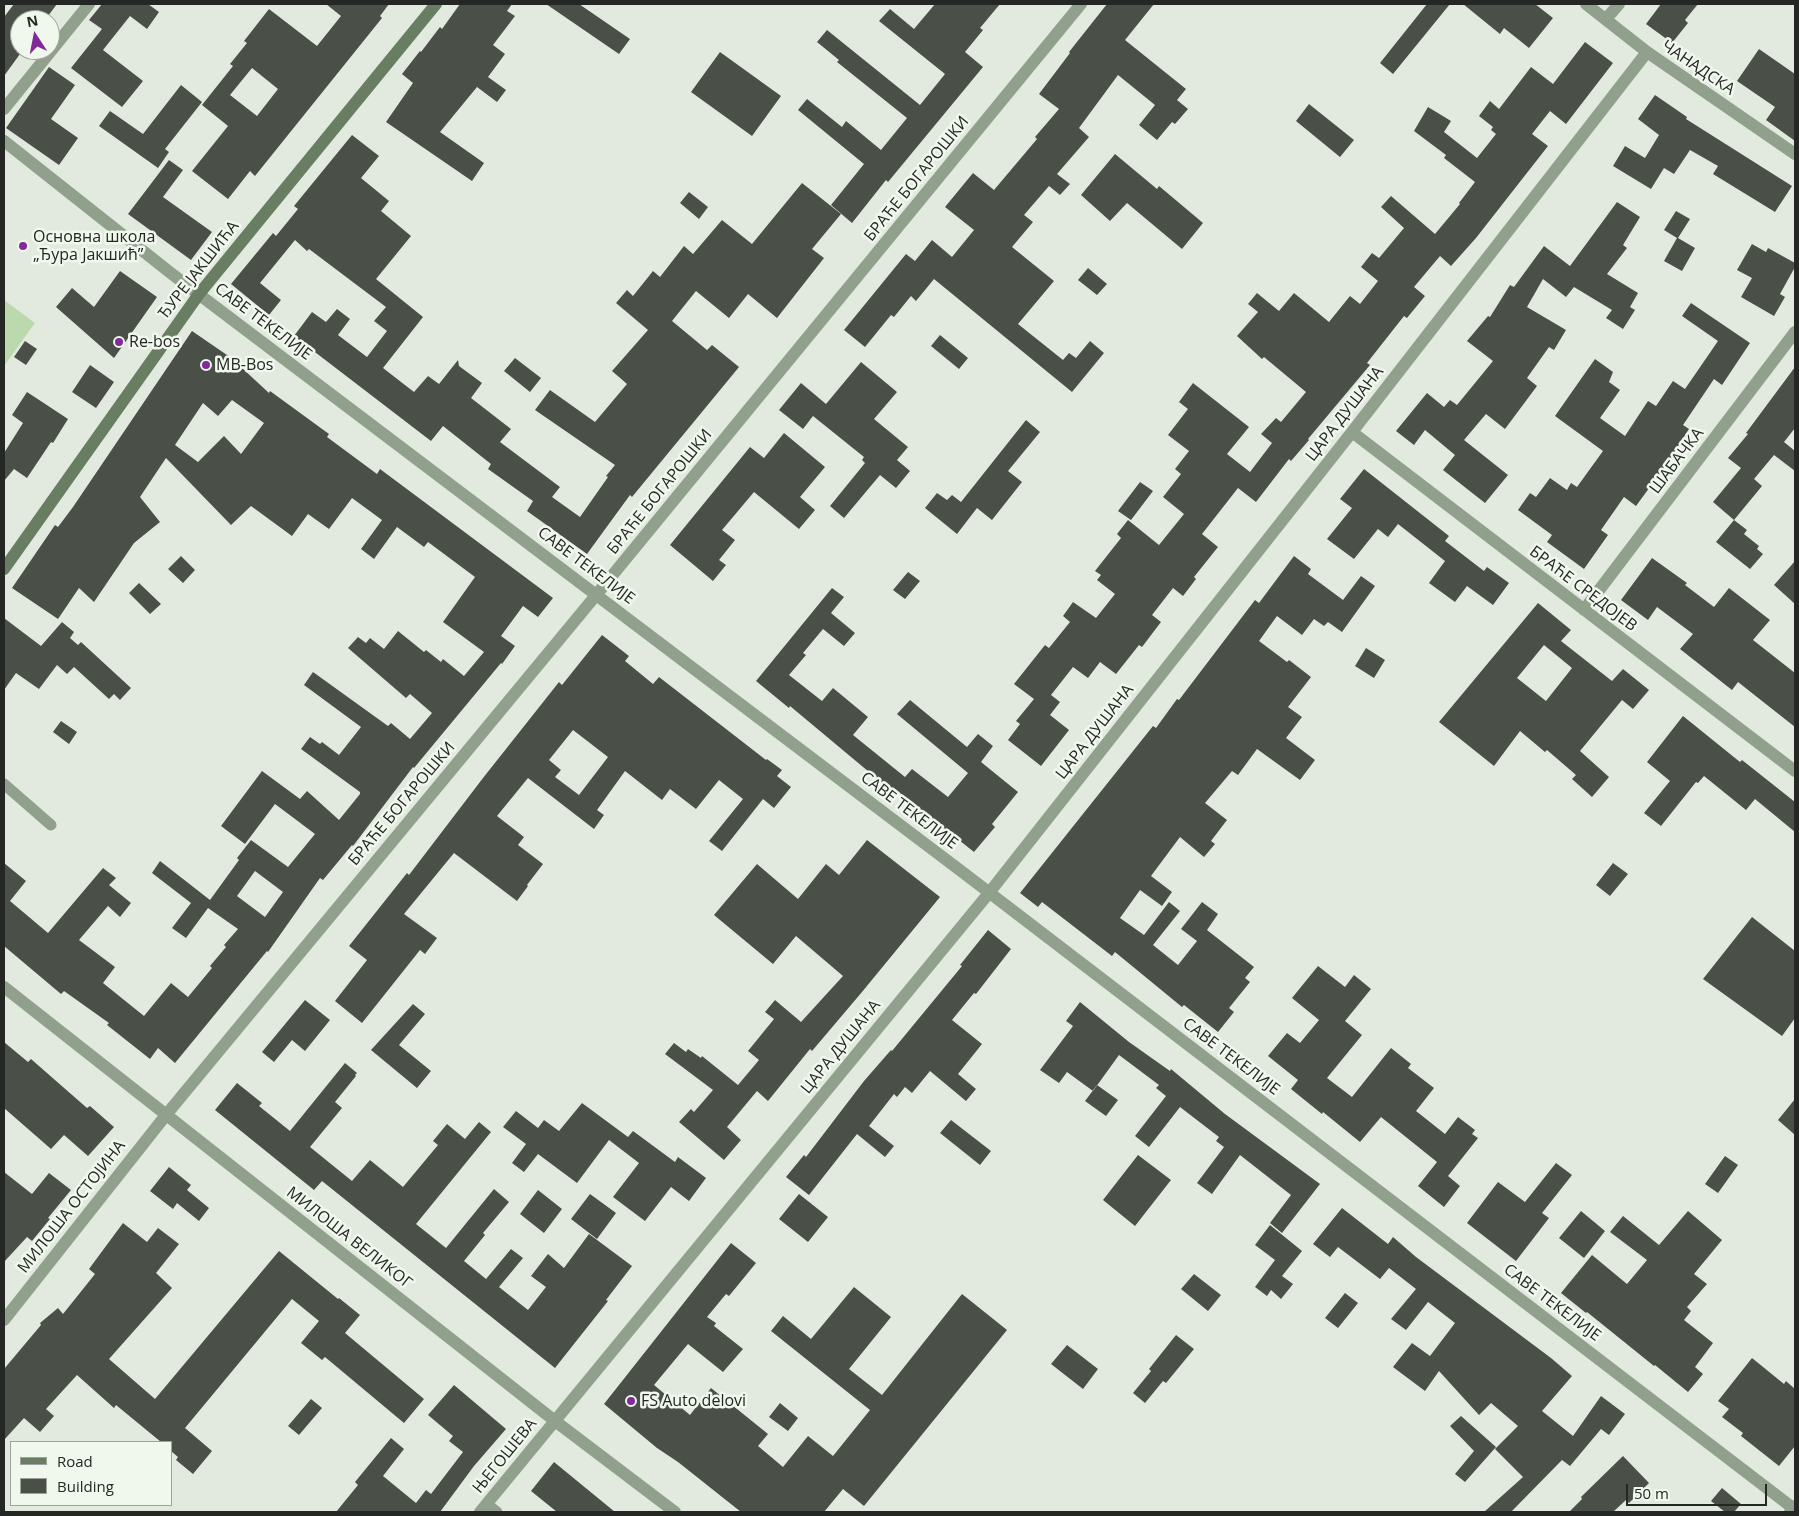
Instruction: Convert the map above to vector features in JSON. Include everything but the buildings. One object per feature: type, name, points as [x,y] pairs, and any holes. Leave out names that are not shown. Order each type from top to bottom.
[{"type":"main road","name":"ЂУРЕ ЈАКШИЋА","points":[[4,569],[199,294],[436,4]]},
{"type":"street","points":[[4,109],[89,4]]},
{"type":"street","name":"БРАЋЕ БОГАРОШКИ","points":[[166,1115],[1081,4]]},
{"type":"street","name":"ЧАНАДСКА","points":[[1586,4],[1647,52],[1795,154]]},
{"type":"street","points":[[1606,19],[1618,4]]},
{"type":"street","name":"ЦАРА ДУШАНА","points":[[555,1421],[989,893],[1352,432],[1647,52]]},
{"type":"street","name":"САВЕ ТЕКЕЛИЈЕ","points":[[4,141],[199,294],[597,594],[1793,1509]]},
{"type":"street","name":"ШАБАЧКА","points":[[1584,610],[1795,332]]},
{"type":"street","name":"БРАЋЕ СРЕДОЈЕВ","points":[[1352,432],[1795,771]]},
{"type":"street","name":"МИЛОША ВЕЛИКОГ","points":[[4,986],[555,1421],[675,1512]]},
{"type":"street","name":"МИЛОША ОСТОЈИНА","points":[[4,1320],[166,1115]]},
{"type":"street","name":"ЊЕГОШЕВА","points":[[488,1510],[555,1421]]},
{"type":"lane","points":[[4,784],[51,825]]},
{"type":"green space","points":[[4,300],[35,323],[4,366]]},
{"type":"place","name":"Основна школа „Ђура Јакшић”","points":[[23,246]]},
{"type":"place","name":"Re-bos","points":[[119,342]]},
{"type":"place","name":"MB-Bos","points":[[206,365]]},
{"type":"place","name":"FS Auto delovi","points":[[631,1401]]}]
